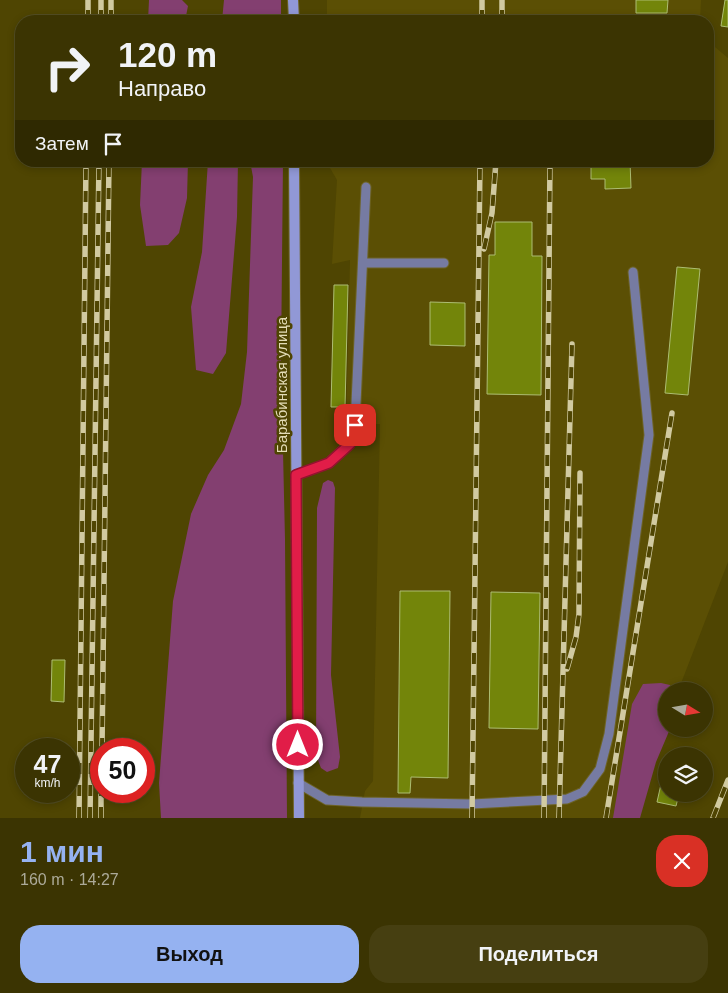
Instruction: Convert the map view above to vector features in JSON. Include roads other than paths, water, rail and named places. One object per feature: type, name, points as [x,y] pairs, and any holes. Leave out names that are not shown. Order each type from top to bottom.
[{"type":"main road","points":[[294,0],[294,15]]},
{"type":"main road","name":"Барабинская улица","points":[[294,167],[299,818]]},
{"type":"lane","points":[[296,475],[329,463],[350,444],[355,425],[366,187]]},
{"type":"lane","points":[[363,263],[444,263]]},
{"type":"lane","points":[[298,783],[328,800],[472,804],[544,802],[567,799],[584,792],[600,769],[609,734],[649,435],[633,272]]},
{"type":"railway","points":[[88,0],[88,15]]},
{"type":"railway","points":[[101,0],[101,15]]},
{"type":"railway","points":[[111,0],[111,15]]},
{"type":"railway","points":[[482,0],[482,15]]},
{"type":"railway","points":[[502,0],[502,15]]},
{"type":"railway","points":[[79,818],[86,167]]},
{"type":"railway","points":[[90,818],[99,167]]},
{"type":"railway","points":[[102,738],[109,167]]},
{"type":"railway","points":[[472,818],[480,167]]},
{"type":"railway","points":[[484,249],[492,213],[496,167]]},
{"type":"railway","points":[[544,818],[550,167]]},
{"type":"railway","points":[[559,818],[572,344]]},
{"type":"railway","points":[[606,818],[672,413]]},
{"type":"railway","points":[[567,669],[576,637],[579,614],[580,473]]},
{"type":"railway","points":[[713,818],[728,780]]},
{"type":"railway","points":[[101,803],[101,818]]}]
